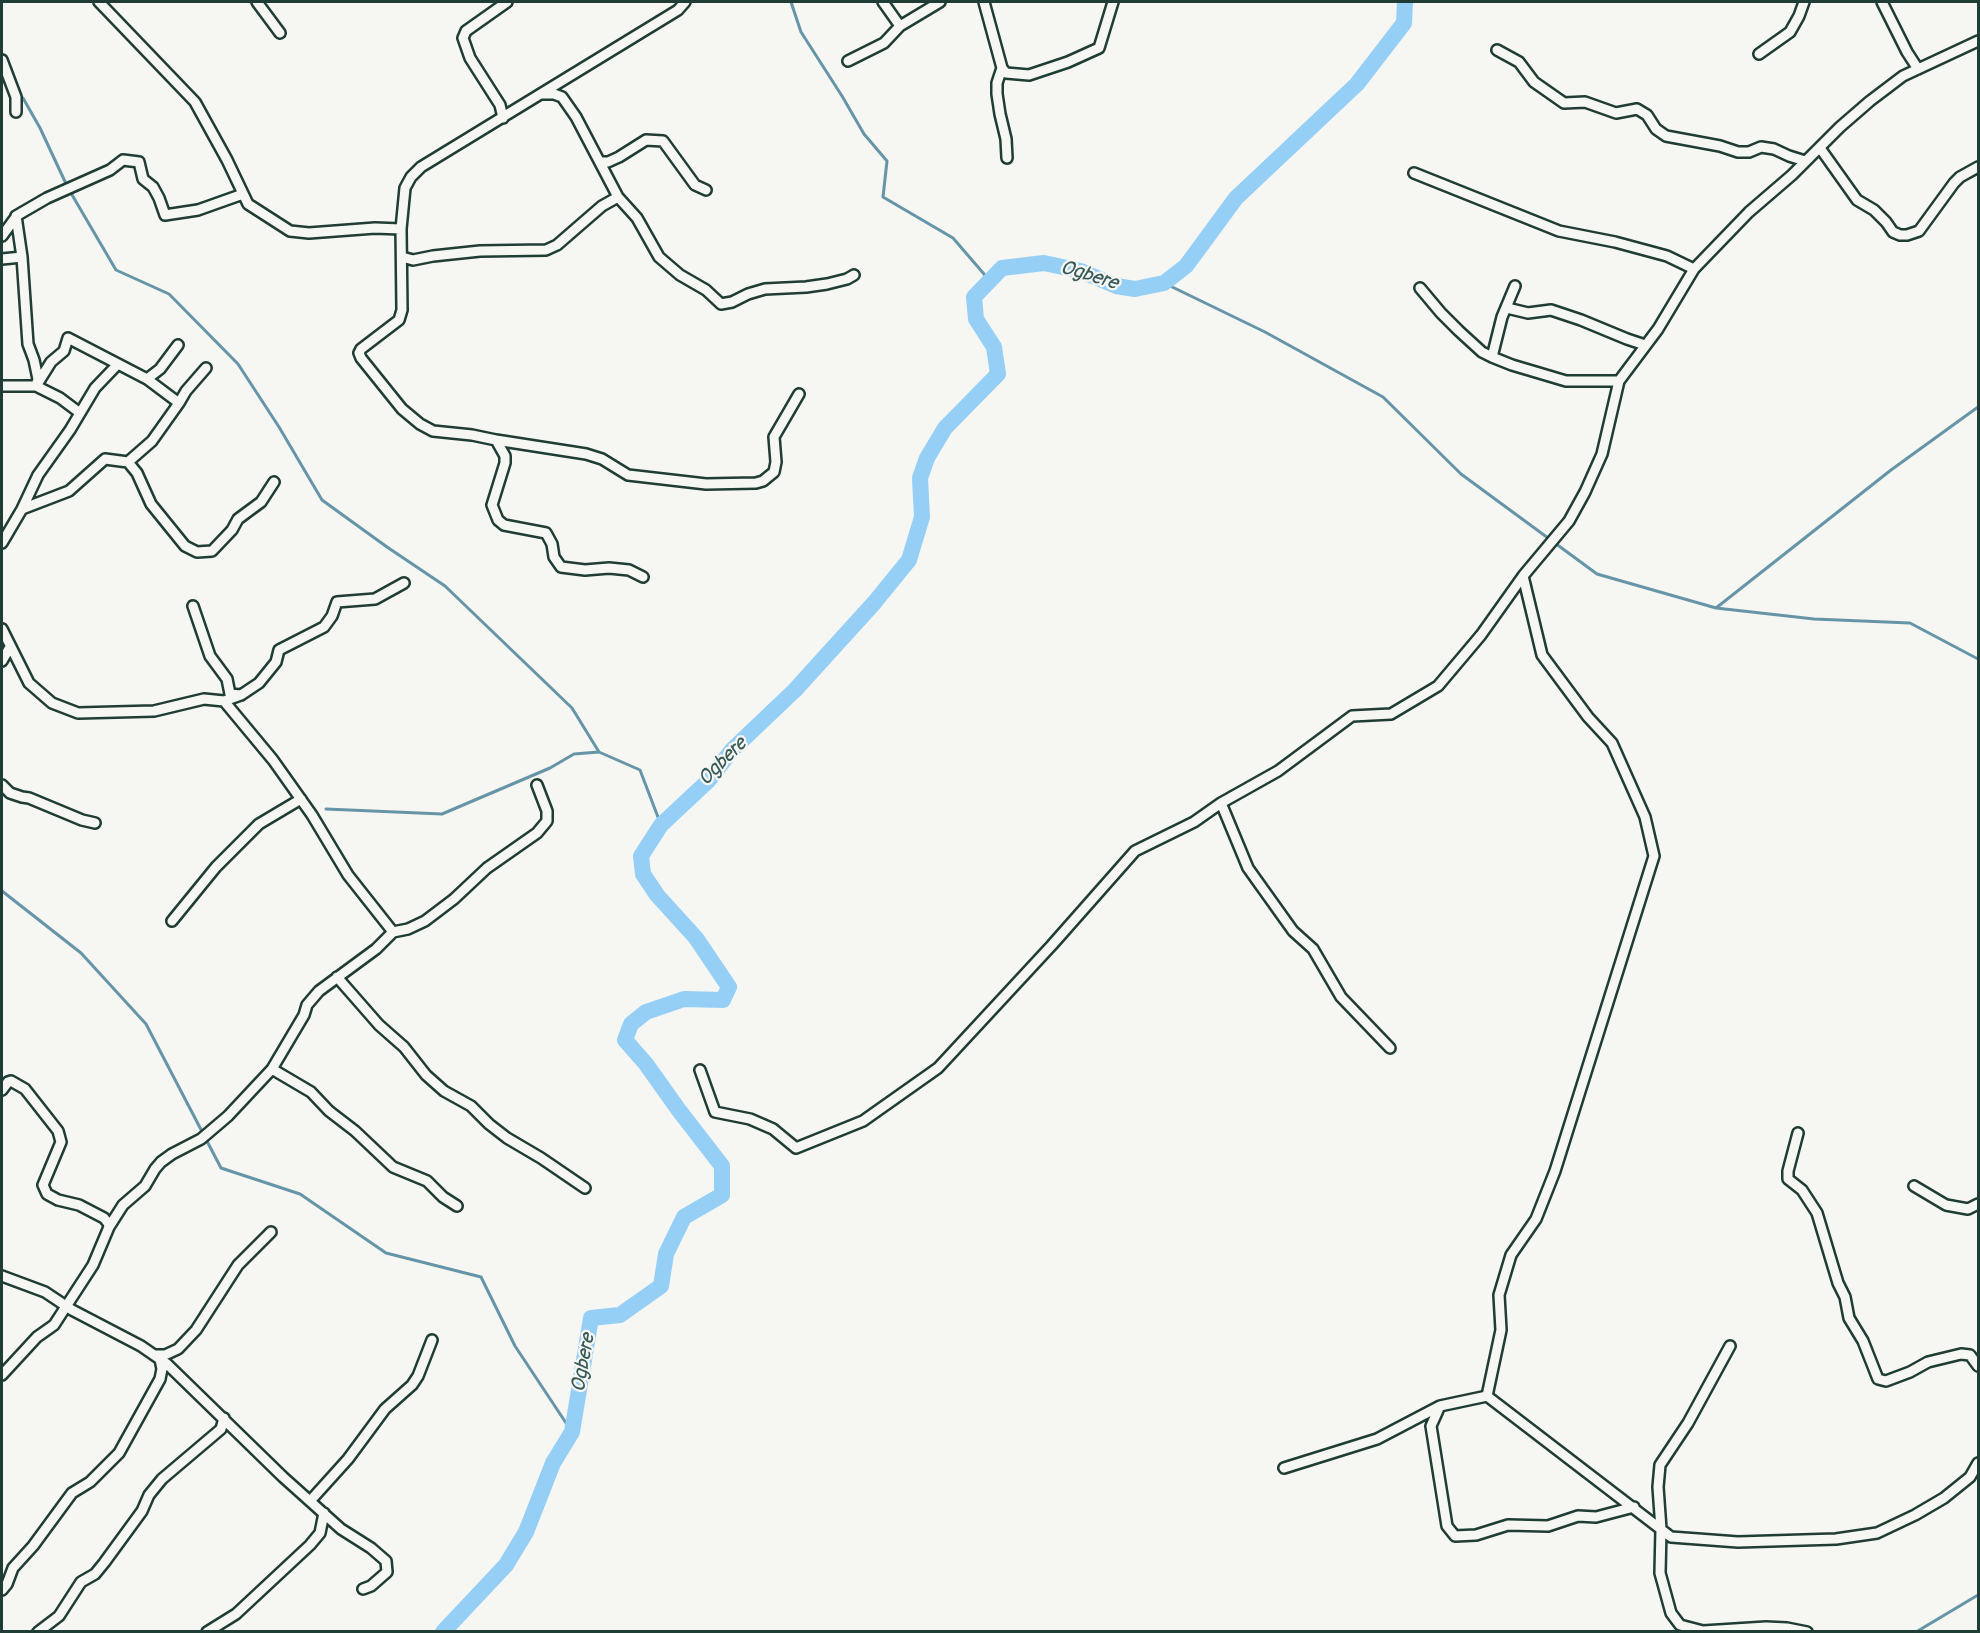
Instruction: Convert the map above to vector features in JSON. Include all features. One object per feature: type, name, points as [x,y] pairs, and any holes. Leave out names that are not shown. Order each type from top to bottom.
[{"type":"street","points":[[99,2],[195,102],[248,204],[290,231],[309,233],[375,228],[400,229]]},
{"type":"street","points":[[257,2],[280,33]]},
{"type":"street","points":[[502,118],[500,105],[470,58],[463,38],[466,31],[507,2]]},
{"type":"street","points":[[685,2],[678,10],[421,167],[411,177],[405,188],[400,229],[402,310],[399,320],[361,349],[359,353],[402,409],[420,424],[433,431],[472,435],[586,454],[602,459],[628,475],[706,484],[756,483],[763,481],[774,472],[776,462],[774,437],[799,394]]},
{"type":"street","points":[[883,2],[900,26]]},
{"type":"street","points":[[848,62],[884,43],[900,26],[939,2]]},
{"type":"street","points":[[984,2],[1002,68],[1006,73],[1029,75],[1068,62],[1099,48],[1113,2]]},
{"type":"street","points":[[1759,54],[1790,32],[1804,2]]},
{"type":"street","points":[[1882,2],[1918,69]]},
{"type":"street","points":[[700,1070],[716,1112],[750,1119],[773,1130],[796,1148],[863,1121],[938,1068],[1044,954],[1135,851],[1194,822],[1221,803],[1278,771],[1352,717],[1391,714],[1438,686],[1481,635],[1523,576],[1569,521],[1602,454],[1619,381],[1658,329],[1694,269],[1749,212],[1792,175],[1870,101],[1903,76],[1978,41]]},
{"type":"street","points":[[1497,50],[1519,62],[1534,82],[1564,103],[1585,102],[1616,113],[1637,110],[1647,115],[1656,129],[1666,136],[1720,146],[1738,152],[1749,152],[1761,147],[1774,149],[1805,161]]},
{"type":"street","points":[[2,60],[16,97],[16,112]]},
{"type":"street","points":[[1002,68],[998,82],[999,114],[1006,139],[1007,158]]},
{"type":"street","points":[[543,94],[562,97],[576,117],[618,197],[637,218],[659,257],[680,275],[706,290],[722,304],[765,289],[827,284],[854,275]]},
{"type":"street","points":[[600,162],[608,162],[619,157],[646,140],[663,141],[695,185],[706,190]]},
{"type":"street","points":[[1820,148],[1857,200],[1874,210],[1893,232],[1900,235],[1919,231],[1954,183],[1978,167]]},
{"type":"street","points":[[16,216],[22,215],[47,198],[110,170],[123,160],[139,162],[143,179],[153,187],[165,215],[198,210],[243,194]]},
{"type":"street","points":[[1414,173],[1559,231],[1667,256],[1694,269]]},
{"type":"street","points":[[402,257],[413,260],[480,250],[546,250],[558,245],[602,206],[618,197]]},
{"type":"street","points":[[2,236],[16,216]]},
{"type":"street","points":[[16,216],[22,257],[28,344],[38,380],[36,386]]},
{"type":"street","points":[[2,259],[22,257]]},
{"type":"street","points":[[1492,357],[1496,336],[1515,286]]},
{"type":"street","points":[[1420,288],[1447,319],[1482,352],[1492,357],[1566,381],[1619,381]]},
{"type":"street","points":[[1507,308],[1528,313],[1551,310],[1646,345]]},
{"type":"street","points":[[36,386],[51,362],[64,351],[68,338],[147,379],[179,404]]},
{"type":"street","points":[[147,379],[160,369],[178,345]]},
{"type":"street","points":[[2,543],[38,475],[95,388],[117,365]]},
{"type":"street","points":[[128,462],[152,441],[186,391],[206,368]]},
{"type":"street","points":[[2,386],[36,386],[60,398],[80,413]]},
{"type":"street","points":[[496,440],[505,456],[492,505],[498,520],[504,525],[546,533],[552,544],[554,557],[561,567],[585,570],[609,567],[629,570],[643,577]]},
{"type":"street","points":[[22,508],[69,491],[105,459],[128,462],[137,473],[151,504],[185,546],[196,552],[212,551],[232,530],[238,519],[261,502],[274,482]]},
{"type":"street","points":[[1487,1396],[1501,1330],[1499,1295],[1511,1255],[1536,1219],[1555,1171],[1654,856],[1646,817],[1612,743],[1588,717],[1542,655],[1523,576]]},
{"type":"street","points":[[2,629],[29,683],[52,703],[78,713],[154,711],[204,699],[224,701],[241,695],[259,682],[276,662],[279,650],[324,627],[332,616],[337,602],[375,598],[404,583]]},
{"type":"street","points":[[193,606],[210,656],[227,679],[230,694],[241,695]]},
{"type":"street","points":[[2,661],[10,647]]},
{"type":"street","points":[[224,701],[273,760],[301,799],[348,875],[393,932]]},
{"type":"street","points":[[2,785],[10,793],[30,798],[82,820],[95,823]]},
{"type":"street","points":[[2,1375],[38,1337],[54,1325],[93,1265],[108,1227],[123,1205],[145,1186],[154,1169],[161,1162],[204,1136],[228,1116],[272,1069],[304,1015],[307,1005],[319,991],[376,949],[393,932],[408,929],[425,921],[487,868],[537,833],[547,821],[547,811],[537,785]]},
{"type":"street","points":[[172,921],[216,867],[259,824],[301,799]]},
{"type":"street","points":[[1221,803],[1248,868],[1293,931],[1313,949],[1341,997],[1390,1048]]},
{"type":"street","points":[[337,977],[379,1025],[404,1047],[426,1075],[444,1091],[471,1106],[507,1138],[585,1188]]},
{"type":"street","points":[[272,1069],[310,1092],[329,1112],[355,1131],[393,1167],[427,1181],[443,1197],[457,1206]]},
{"type":"street","points":[[2,1090],[8,1082],[12,1081],[26,1089],[58,1131],[61,1142],[43,1185],[47,1194],[58,1200],[79,1205],[104,1218],[108,1227]]},
{"type":"street","points":[[1798,1133],[1788,1179],[1802,1190],[1817,1213],[1838,1283],[1845,1297],[1849,1318],[1863,1341],[1878,1379],[1886,1381],[1928,1362],[1960,1354],[1970,1354],[1978,1366]]},
{"type":"street","points":[[1914,1186],[1946,1205],[1968,1209],[1978,1204]]},
{"type":"street","points":[[157,1357],[178,1349],[196,1330],[238,1265],[271,1232]]},
{"type":"street","points":[[2,1276],[45,1292],[157,1357],[224,1418],[257,1454],[341,1529],[371,1548],[386,1561],[387,1572],[363,1589]]},
{"type":"street","points":[[311,1500],[348,1459],[385,1409],[412,1385],[418,1376],[432,1340]]},
{"type":"street","points":[[1730,1346],[1688,1423],[1660,1465],[1658,1487],[1661,1529],[1660,1573],[1671,1613],[1680,1625],[1703,1631],[1766,1627],[1807,1632]]},
{"type":"street","points":[[2,1590],[13,1568],[33,1546],[72,1493],[90,1482],[119,1453],[160,1379],[162,1369],[157,1357]]},
{"type":"street","points":[[1284,1468],[1377,1439],[1440,1406],[1487,1396],[1671,1537],[1738,1542],[1836,1539],[1877,1533],[1944,1498],[1970,1477],[1978,1463]]},
{"type":"street","points":[[1440,1406],[1431,1426],[1447,1527],[1455,1536],[1476,1535],[1508,1525],[1548,1526],[1578,1516],[1596,1517],[1634,1508]]},
{"type":"street","points":[[38,1632],[59,1616],[81,1582],[95,1574],[104,1563],[162,1479],[221,1428],[224,1418]]},
{"type":"street","points":[[207,1632],[236,1614],[310,1545],[320,1533],[324,1513]]},
{"type":"waterway","points":[[791,2],[801,32],[864,134],[887,161],[883,197],[953,238],[990,281]]},
{"type":"waterway","name":"Ogbere","points":[[443,1632],[506,1565],[526,1532],[553,1463],[572,1432],[591,1318],[620,1315],[661,1286],[666,1254],[684,1217],[722,1195],[722,1166],[646,1064],[625,1040],[631,1024],[646,1012],[684,999],[723,1000],[729,987],[696,938],[657,895],[643,874],[641,856],[661,825],[708,781],[732,750],[795,690],[874,603],[909,560],[922,517],[920,478],[927,458],[945,428],[998,374],[994,347],[976,319],[974,297],[1002,268],[1044,263],[1081,271],[1116,286],[1135,289],[1164,283],[1186,266],[1236,198],[1357,84],[1404,23],[1405,2]]},
{"type":"waterway","points":[[23,98],[68,188],[116,270],[169,294],[238,364],[322,500],[445,586],[572,708],[599,752],[640,770],[661,825]]},
{"type":"waterway","points":[[1164,283],[1265,332],[1383,397],[1461,474],[1597,574],[1716,608],[1814,619],[1910,623],[1978,659]]},
{"type":"waterway","points":[[1716,608],[1891,470],[1978,407]]},
{"type":"waterway","points":[[326,809],[442,814],[550,768],[574,754],[599,752]]},
{"type":"waterway","points":[[2,891],[81,953],[146,1024],[221,1168],[300,1194],[386,1253],[481,1277],[515,1346],[572,1432]]},
{"type":"waterway","points":[[1916,1632],[1978,1595]]}]
